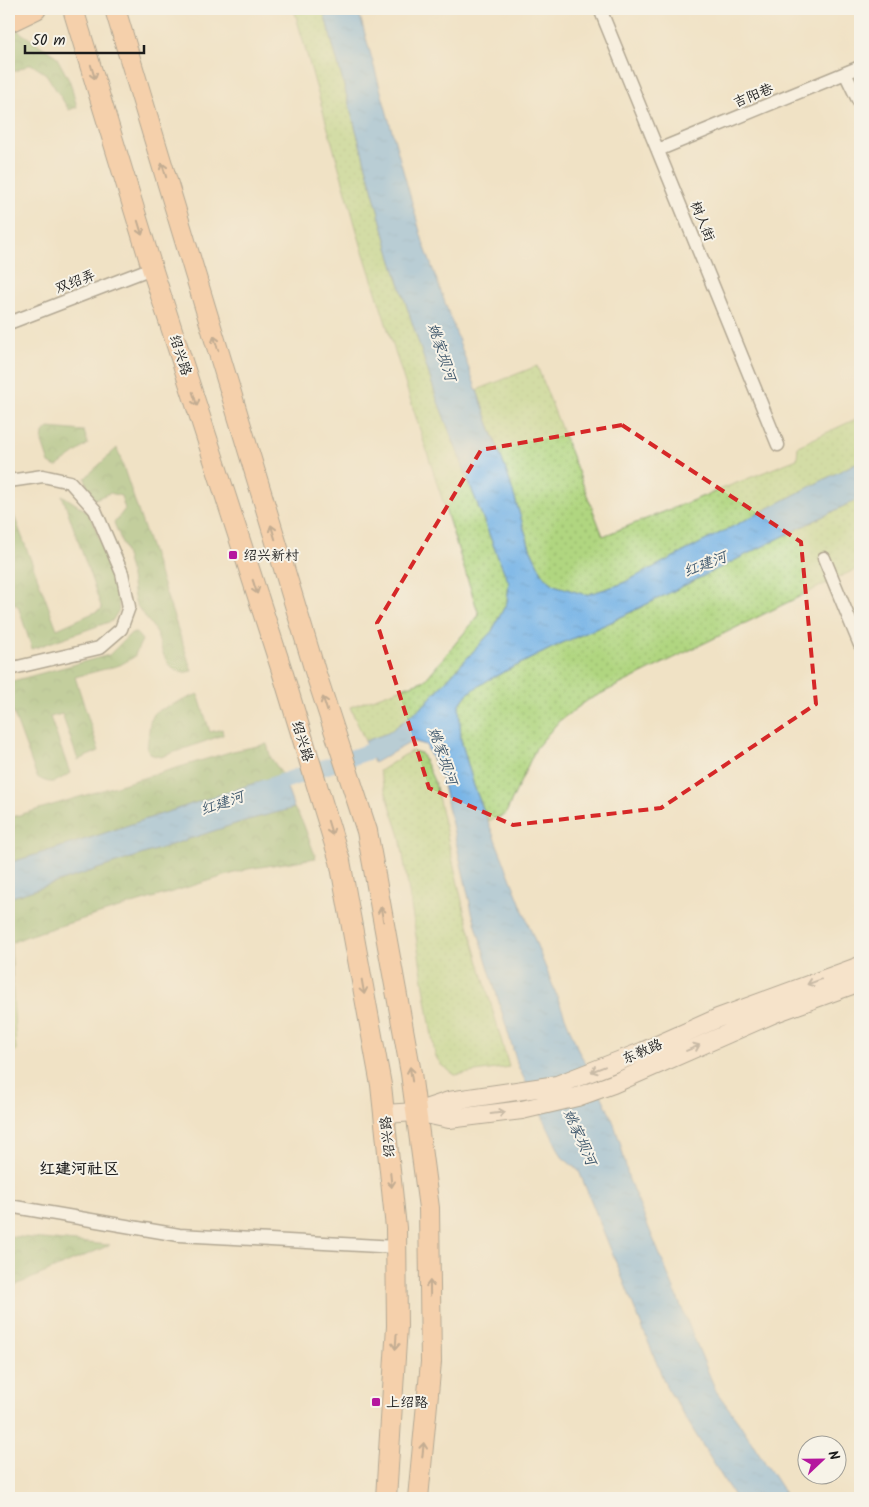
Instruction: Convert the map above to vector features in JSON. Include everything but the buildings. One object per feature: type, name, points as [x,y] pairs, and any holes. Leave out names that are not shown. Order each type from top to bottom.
[{"type":"main road","points":[[9,22],[36,9]]},
{"type":"main road","name":"绍兴路","points":[[73,9],[152,268],[310,761],[340,861],[381,1085],[395,1218],[397,1326],[386,1498]]},
{"type":"main road","points":[[115,9],[306,642],[367,831],[411,1072],[429,1208],[431,1362],[418,1498]]},
{"type":"street","name":"树人街","points":[[600,9],[778,445]]},
{"type":"street","name":"吉阳巷","points":[[658,150],[860,67]]},
{"type":"street","points":[[845,73],[860,104]]},
{"type":"street","name":"双绍弄","points":[[9,323],[152,268]]},
{"type":"street","points":[[9,481],[43,476],[70,482],[94,510],[122,573],[129,607],[121,629],[99,648],[9,669]]},
{"type":"street","points":[[824,558],[860,646]]},
{"type":"street","name":"东教路","points":[[416,1112],[449,1119],[522,1110],[577,1097],[614,1084],[646,1059],[718,1018],[860,966]]},
{"type":"street","name":"东教路","points":[[384,1114],[416,1112],[449,1101],[557,1085],[646,1059],[860,982]]},
{"type":"street","points":[[9,1206],[179,1235],[396,1246]]},
{"type":"highlighted area","points":[[622,425],[801,542],[816,704],[661,808],[513,825],[429,788],[377,623],[481,450]]},
{"type":"green space","points":[[294,9],[323,9],[391,258],[437,399],[509,582],[507,602],[492,631],[423,706],[388,733],[365,741],[350,707],[425,680],[479,615],[361,245]]},
{"type":"green space","points":[[15,29],[56,56],[70,82],[77,107],[69,110],[46,74],[31,64],[9,74],[9,32]]},
{"type":"green space","points":[[537,366],[603,536],[797,459],[798,446],[860,417],[860,461],[621,584],[586,595],[554,585],[543,575],[530,548],[509,479],[477,390]]},
{"type":"green space","points":[[49,428],[84,431],[88,444],[56,467],[49,463],[42,442],[43,433]]},
{"type":"green space","points":[[117,448],[192,671],[183,672],[170,666],[155,631],[135,601],[127,558],[114,523],[125,509],[121,496],[110,493],[95,499],[89,492],[85,478]]},
{"type":"green space","points":[[62,495],[85,510],[92,520],[116,579],[119,610],[112,621],[32,649],[18,606],[9,601],[9,505],[57,629],[102,609]]},
{"type":"green space","points":[[860,498],[860,567],[588,700],[559,721],[536,748],[505,815],[488,821],[474,786],[461,740],[459,705],[467,694],[488,680],[560,644],[609,623]]},
{"type":"green space","points":[[131,633],[136,633],[142,640],[134,657],[120,665],[75,677],[99,751],[78,760],[62,714],[50,717],[70,773],[54,782],[37,777],[9,701],[9,682],[109,655]]},
{"type":"green space","points":[[198,694],[210,732],[222,729],[223,735],[161,757],[152,755],[147,749],[150,722],[155,712]]},
{"type":"green space","points":[[267,744],[271,758],[282,774],[9,863],[9,818],[233,751]]},
{"type":"green space","points":[[411,751],[421,753],[435,783],[464,910],[509,1067],[455,1075],[441,1065],[435,1055],[400,836],[379,771]]},
{"type":"green space","points":[[294,808],[303,823],[316,858],[248,869],[30,935],[11,943],[13,986],[9,987],[9,898],[244,821]]},
{"type":"green space","points":[[9,944],[16,1051],[9,1053]]},
{"type":"green space","points":[[9,1236],[110,1245],[9,1288]]},
{"type":"water","name":"姚家坝河","points":[[323,9],[358,9],[423,242],[509,479],[530,548],[543,575],[554,585],[586,595],[621,584],[860,461],[860,498],[609,623],[560,644],[488,680],[467,694],[459,705],[461,740],[474,786],[579,1052],[590,1070],[613,1121],[629,1180],[716,1391],[738,1421],[788,1498],[735,1498],[666,1386],[579,1171],[562,1157],[518,1066],[472,912],[442,780],[426,745],[413,741],[374,763],[365,741],[388,733],[423,706],[492,631],[507,602],[509,583],[437,399],[391,258]]},
{"type":"water","points":[[282,774],[294,808],[244,821],[9,898],[9,863]]},
{"type":"waterway","name":"红建河","points":[[264,788],[379,748],[389,742]]},
{"type":"place","name":"绍兴新村","points":[[233,555]]},
{"type":"place","name":"上绍路","points":[[376,1402]]},
{"type":"district","name":"红建河社区","points":[[79,1168]]}]
